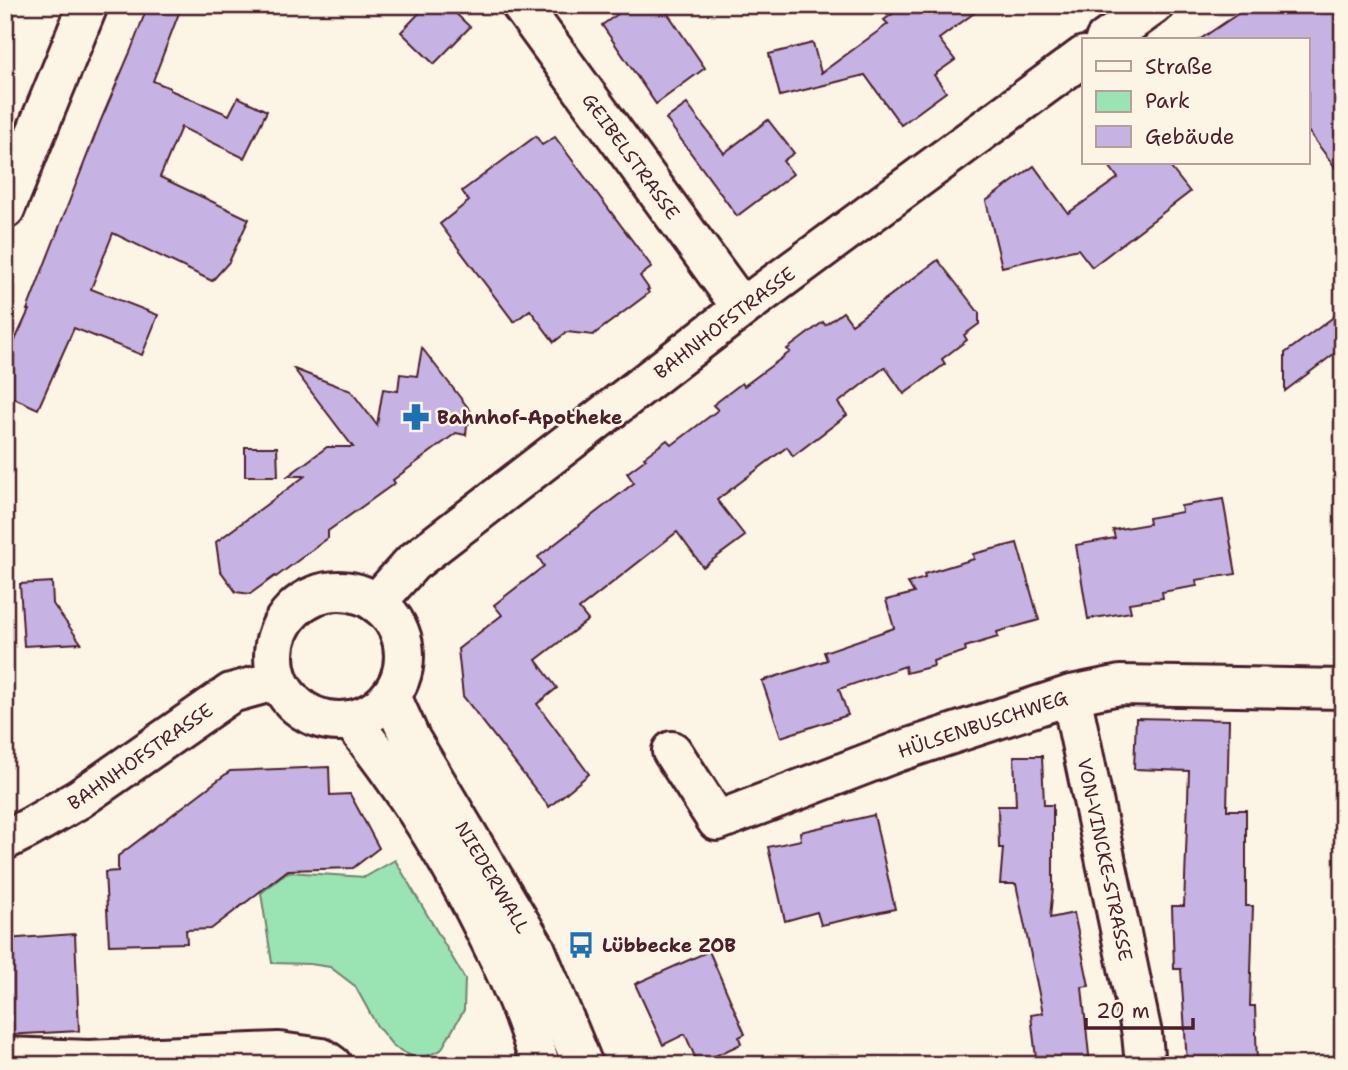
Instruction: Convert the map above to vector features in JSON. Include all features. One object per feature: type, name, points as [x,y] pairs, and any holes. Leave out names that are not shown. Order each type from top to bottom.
[{"type":"street","points":[[5,209],[88,5]]},
{"type":"street","name":"GEIBELSTRASSE","points":[[521,5],[742,308]]},
{"type":"street","points":[[1108,38],[1154,5]]},
{"type":"street","name":"BAHNHOFSTRASSE","points":[[376,603],[412,563],[742,308],[1082,57]]},
{"type":"street","points":[[339,591],[359,594],[376,603],[391,618],[401,636],[404,657],[400,677],[391,696],[373,712],[351,720],[333,721],[315,717],[300,708],[287,695],[278,680],[275,664],[274,648],[278,633],[288,616],[302,603],[320,594],[339,591]]},
{"type":"street","name":"BAHNHOFSTRASSE","points":[[5,840],[79,799],[231,693],[278,680]]},
{"type":"street","name":"HÜLSENBUSCHWEG","points":[[672,751],[717,821],[897,752],[1071,695],[1120,685],[1343,689]]},
{"type":"street","name":"VON-VINCKE-STRASSE","points":[[1071,695],[1142,1034],[1145,1065]]},
{"type":"street","name":"NIEDERWALL","points":[[391,696],[411,740],[535,948],[582,1061]]},
{"type":"street","name":"NIEDERWALL","points":[[351,720],[416,807],[463,886],[513,986],[528,1062]]},
{"type":"street","points":[[5,1057],[89,1060],[279,1052],[322,1058],[332,1065]]},
{"type":"street","points":[[528,1062],[582,1061]]},
{"type":"green space","points":[[395,860],[465,979],[464,1010],[441,1050],[418,1060],[394,1047],[377,1026],[355,986],[330,967],[272,963],[261,893],[288,872],[365,877]]},
{"type":"building","points":[[148,5],[182,5],[153,81],[229,115],[238,97],[267,111],[244,158],[181,127],[160,177],[249,219],[229,262],[212,281],[113,233],[91,289],[158,315],[142,355],[74,328],[38,409],[5,394],[5,362],[29,310]]},
{"type":"building","points":[[427,5],[447,5],[470,27],[434,64],[401,32]]},
{"type":"building","points":[[631,5],[662,5],[705,68],[656,104],[602,25]]},
{"type":"building","points":[[905,5],[985,5],[939,39],[955,60],[934,75],[946,92],[901,125],[865,75],[780,96],[769,54],[813,43],[821,73],[888,24],[884,20]]},
{"type":"building","points":[[1251,5],[1343,5],[1343,178],[1310,134],[1310,38],[1202,38]]},
{"type":"building","points":[[687,104],[724,153],[768,120],[794,153],[783,161],[793,174],[737,216],[666,119]]},
{"type":"building","points":[[536,136],[542,145],[555,137],[652,267],[640,276],[649,293],[593,335],[567,332],[554,342],[530,310],[514,322],[440,224],[469,201],[462,191]]},
{"type":"building","points":[[1108,164],[1168,164],[1190,192],[1092,267],[1078,249],[1002,267],[986,201],[1034,166],[1068,213],[1118,178]]},
{"type":"building","points":[[938,260],[979,313],[979,324],[964,335],[967,340],[942,359],[945,364],[904,394],[885,367],[838,403],[847,415],[793,456],[787,447],[717,500],[745,536],[703,567],[677,532],[579,609],[588,620],[536,660],[557,688],[537,704],[589,774],[549,807],[463,696],[458,649],[502,615],[494,605],[544,566],[538,557],[634,483],[627,473],[646,459],[644,457],[667,440],[672,445],[718,410],[713,405],[790,352],[787,349],[823,322],[825,325],[843,312],[852,324]]},
{"type":"building","points":[[1343,310],[1343,347],[1285,391],[1285,353]]},
{"type":"building","points":[[422,348],[476,418],[467,425],[466,435],[456,433],[393,480],[395,483],[328,531],[328,538],[276,577],[250,594],[236,592],[220,570],[216,542],[305,476],[288,476],[327,447],[353,447],[294,369],[351,391],[377,425],[383,389],[398,391],[400,374],[417,376]]},
{"type":"building","points":[[245,447],[277,447],[278,476],[245,476]]},
{"type":"building","points":[[1223,499],[1236,574],[1196,580],[1197,586],[1162,592],[1163,598],[1129,603],[1131,612],[1088,619],[1076,545],[1115,538],[1113,530],[1149,524],[1148,518],[1182,512],[1181,506]]},
{"type":"building","points":[[1017,543],[1039,620],[997,632],[998,637],[933,661],[934,666],[906,673],[905,666],[839,689],[848,715],[781,737],[762,681],[827,660],[824,652],[894,628],[886,600],[914,593],[908,583],[925,578],[924,574],[974,559],[973,554]]},
{"type":"building","points":[[52,582],[53,604],[81,643],[24,646],[20,584]]},
{"type":"building","points":[[1136,718],[1229,720],[1227,810],[1246,810],[1246,906],[1253,906],[1250,1006],[1255,1006],[1257,1063],[1187,1064],[1181,969],[1174,969],[1172,906],[1184,906],[1189,771],[1134,769]]},
{"type":"building","points":[[1014,756],[1042,756],[1044,805],[1053,805],[1053,887],[1050,918],[1074,913],[1089,986],[1082,987],[1090,1065],[1042,1065],[1041,1057],[1036,1058],[1031,1015],[1043,1013],[1016,884],[1000,884],[1003,848],[999,848],[998,806],[1016,806]]},
{"type":"building","points":[[329,767],[330,795],[350,794],[379,848],[353,868],[288,870],[211,929],[186,930],[187,943],[109,945],[105,872],[118,871],[118,856],[230,771]]},
{"type":"building","points":[[874,815],[895,909],[821,925],[817,912],[785,921],[768,847],[801,840],[800,832]]},
{"type":"building","points":[[75,934],[79,1031],[5,1035],[5,939]]},
{"type":"building","points":[[709,951],[745,1034],[739,1037],[741,1044],[698,1064],[685,1034],[663,1045],[635,984]]},
{"type":"place","name":"Bahnhof-Apotheke","points":[[416,417]]},
{"type":"place","name":"Lübbecke ZOB","points":[[581,945]]}]
